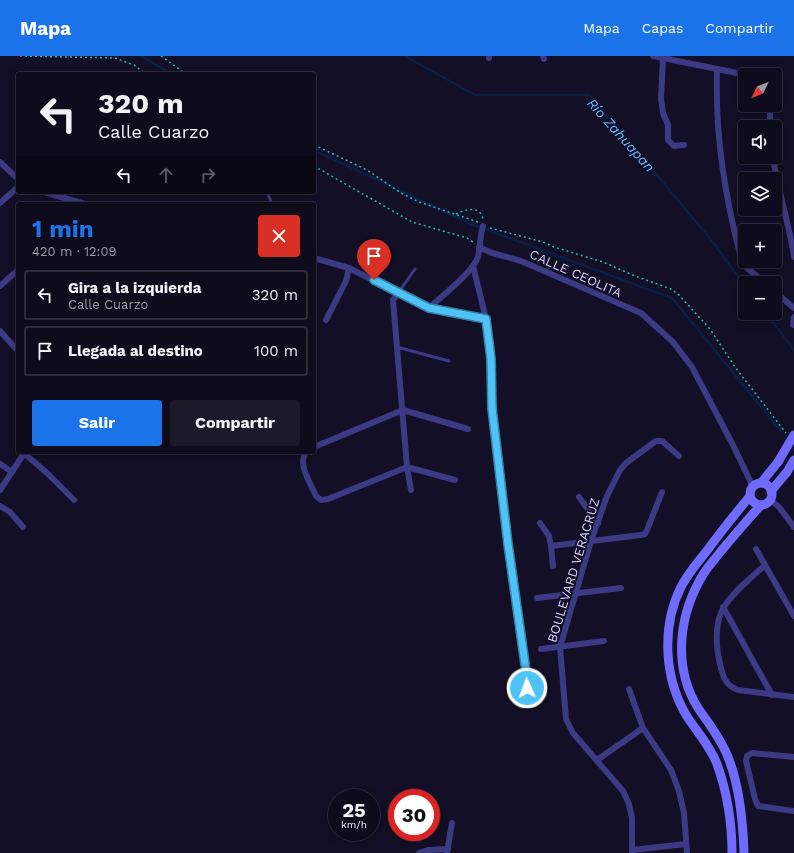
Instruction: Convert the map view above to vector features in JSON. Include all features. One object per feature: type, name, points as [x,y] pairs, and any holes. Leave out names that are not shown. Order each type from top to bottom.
[{"type":"street","points":[[653,56],[738,74]]},
{"type":"street","points":[[662,58],[661,99],[663,113],[668,125],[668,140],[674,146],[684,145]]},
{"type":"street","points":[[717,70],[716,104],[718,143],[730,215],[742,262],[757,276]]},
{"type":"street","points":[[0,162],[16,177]]},
{"type":"street","points":[[774,164],[794,257]]},
{"type":"street","points":[[0,203],[16,189]]},
{"type":"street","points":[[51,194],[78,202]]},
{"type":"street","points":[[429,308],[473,266],[478,256],[479,239],[482,228]]},
{"type":"street","name":"CALLE CEOLITA","points":[[479,247],[492,253],[520,261],[641,313],[673,342],[692,367],[755,489]]},
{"type":"street","points":[[316,259],[349,268],[429,308],[486,319]]},
{"type":"street","points":[[473,266],[486,319],[491,359],[492,408],[527,688]]},
{"type":"street","points":[[326,320],[346,281],[349,268]]},
{"type":"street","points":[[0,286],[16,272]]},
{"type":"street","points":[[398,293],[393,300],[407,467],[411,490]]},
{"type":"street","points":[[782,298],[794,308]]},
{"type":"street","points":[[793,325],[794,316]]},
{"type":"street","points":[[0,331],[16,348]]},
{"type":"street","points":[[316,446],[403,410],[468,429]]},
{"type":"street","points":[[732,853],[732,836],[724,788],[720,776],[710,750],[681,704],[670,674],[668,656],[669,621],[673,604],[691,570],[778,462],[792,436]]},
{"type":"street","name":"BOULEVARD VERACRUZ","points":[[632,852],[632,818],[629,804],[623,791],[573,732],[566,719],[560,646],[577,594],[591,541],[607,496],[620,470],[626,463],[656,441],[662,441],[679,456]]},
{"type":"street","points":[[0,490],[2,482],[12,472],[23,454]]},
{"type":"street","points":[[25,454],[74,500]]},
{"type":"street","points":[[305,454],[302,464],[316,496],[320,500],[328,499],[407,467],[455,480]]},
{"type":"street","points":[[744,853],[743,828],[733,772],[715,731],[698,708],[691,695],[682,662],[683,627],[686,610],[693,593],[705,572],[761,505],[766,504],[794,460]]},
{"type":"street","points":[[0,464],[12,472]]},
{"type":"street","points":[[755,489],[769,487],[771,495],[794,527]]},
{"type":"street","points":[[755,489],[752,500],[761,505]]},
{"type":"street","points":[[551,546],[645,534],[662,492]]},
{"type":"street","points":[[579,497],[598,524]]},
{"type":"street","points":[[0,506],[10,512],[23,527]]},
{"type":"street","points":[[540,523],[547,532],[551,546],[553,566]]},
{"type":"street","points":[[756,549],[794,616]]},
{"type":"street","points":[[765,565],[742,586],[723,607],[716,638],[716,650],[723,678],[727,684],[738,690],[794,697]]},
{"type":"street","points":[[537,598],[621,588]]},
{"type":"street","points":[[723,607],[772,695]]},
{"type":"street","points":[[541,649],[604,641]]},
{"type":"street","points":[[629,689],[643,728],[671,770],[679,791],[684,813],[687,853]]},
{"type":"street","points":[[597,760],[643,728]]},
{"type":"street","points":[[794,757],[752,753],[747,756],[746,761],[758,806],[794,811]]},
{"type":"street","points":[[720,776],[733,772]]},
{"type":"street","points":[[419,853],[428,850],[448,851],[452,823]]},
{"type":"street","points":[[632,852],[686,844]]},
{"type":"lane","points":[[398,293],[415,270]]},
{"type":"lane","points":[[397,347],[448,361]]},
{"type":"path","points":[[20,56],[115,58],[134,65],[143,72]]},
{"type":"path","points":[[161,56],[183,72]]},
{"type":"path","points":[[316,146],[367,170],[401,193],[418,202],[477,221],[482,228],[543,242],[554,248],[603,262],[635,276],[671,289],[710,329],[735,367],[792,436]]},
{"type":"path","points":[[316,167],[412,222],[467,238],[479,247]]},
{"type":"path","points":[[456,214],[466,209],[474,210],[484,218],[482,228]]},
{"type":"waterway","points":[[141,56],[168,72]]},
{"type":"waterway","name":"Río Zahuapan","points":[[405,56],[475,95],[590,95],[712,241],[738,276]]},
{"type":"waterway","points":[[316,151],[471,224],[672,298],[780,430]]},
{"type":"waterway","name":"Río Zahuapan","points":[[771,320],[794,350]]},
{"type":"route","points":[[374,280],[429,308],[486,319],[491,359],[492,408],[527,688]]}]
